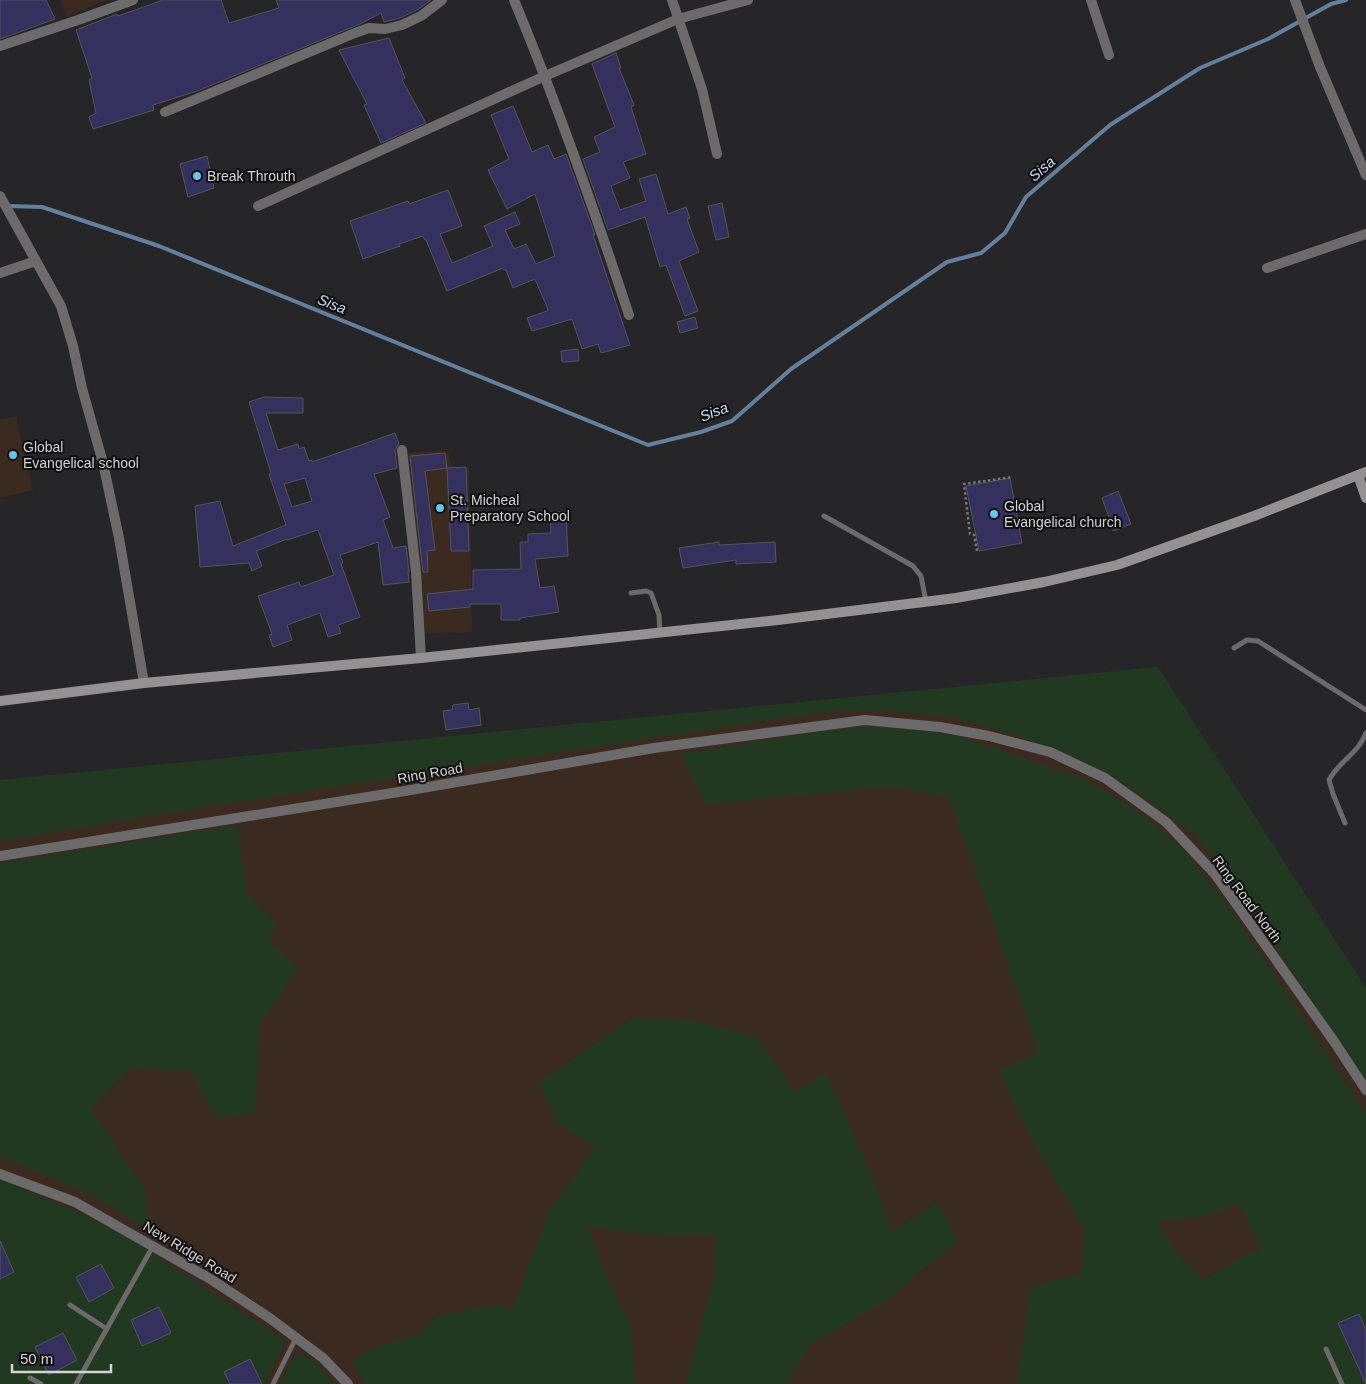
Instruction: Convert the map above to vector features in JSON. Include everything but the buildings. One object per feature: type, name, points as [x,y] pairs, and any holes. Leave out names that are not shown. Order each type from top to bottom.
[{"type":"street","points":[[0,46],[133,0]]},
{"type":"street","points":[[166,112],[369,28],[402,25],[421,16],[442,0]]},
{"type":"street","points":[[514,0],[545,76],[602,232],[629,315]]},
{"type":"street","points":[[672,0],[702,89],[716,154]]},
{"type":"street","points":[[258,206],[545,76],[678,19],[748,0]]},
{"type":"street","points":[[1091,0],[1110,55]]},
{"type":"street","points":[[1295,0],[1366,176]]},
{"type":"street","points":[[0,196],[61,306],[73,346],[82,388],[103,462],[119,538],[144,683]]},
{"type":"street","points":[[1267,268],[1366,234]]},
{"type":"street","points":[[0,272],[36,261]]},
{"type":"street","points":[[402,450],[416,572],[421,658]]},
{"type":"street","points":[[0,701],[144,683],[421,658],[778,620],[926,602],[1044,582],[1117,565],[1254,516],[1362,474],[1366,498]]},
{"type":"street","name":"Ring Road","points":[[0,856],[405,791],[654,748],[865,720]]},
{"type":"street","name":"Ring Road North","points":[[865,720],[940,727],[989,736],[1050,752],[1105,778],[1166,822],[1215,874],[1333,1040],[1366,1090]]},
{"type":"street","name":"New Ridge Road","points":[[0,1174],[75,1202],[212,1280],[296,1337],[323,1358],[348,1384]]},
{"type":"lane","points":[[824,516],[913,566],[921,576],[926,602]]},
{"type":"lane","points":[[631,592],[646,591],[651,593],[659,615],[660,633]]},
{"type":"lane","points":[[1234,648],[1247,640],[1258,641],[1366,710]]},
{"type":"lane","points":[[1345,823],[1329,780],[1334,770],[1362,744],[1366,733]]},
{"type":"lane","points":[[76,1384],[154,1246]]},
{"type":"lane","points":[[70,1305],[107,1328]]},
{"type":"lane","points":[[273,1384],[296,1337]]},
{"type":"lane","points":[[1326,1350],[1342,1384]]},
{"type":"lane","points":[[30,1378],[41,1384]]},
{"type":"path","points":[[977,551],[974,535],[970,534],[964,484],[1012,478]]},
{"type":"shaded area","points":[[59,0],[106,0],[67,17]]},
{"type":"shaded area","name":"Global Evangelical school","points":[[16,416],[33,490],[0,498],[0,420]]},
{"type":"shaded area","name":"St. Micheal Preparatory School","points":[[448,451],[452,468],[469,467],[472,632],[422,634],[404,453]]},
{"type":"shaded area","points":[[1158,667],[1366,988],[1366,1384],[0,1384],[0,782]]},
{"type":"green space","points":[[1158,667],[1366,988],[1366,1082],[1227,873],[1196,836],[1119,780],[1066,753],[990,727],[952,717],[885,710],[844,710],[802,715],[146,816],[0,841],[0,780]]},
{"type":"green space","points":[[848,727],[899,727],[953,734],[1086,780],[1141,813],[1181,847],[1223,898],[1366,1114],[1366,1384],[1017,1384],[1031,1287],[1081,1275],[1084,1229],[1023,1124],[999,1070],[1039,1053],[949,797],[893,786],[706,804],[680,754]],"holes":[[[1235,1205],[1241,1206],[1261,1251],[1248,1254],[1204,1280],[1178,1255],[1157,1221],[1205,1216]]]},
{"type":"green space","points":[[237,825],[247,894],[276,924],[269,942],[298,967],[259,1026],[255,1112],[217,1119],[190,1071],[133,1067],[90,1109],[146,1192],[148,1230],[94,1195],[0,1156],[0,863]]},
{"type":"green space","points":[[633,1018],[690,1020],[756,1037],[795,1093],[826,1073],[873,1179],[892,1232],[937,1202],[958,1241],[884,1302],[809,1345],[787,1384],[687,1384],[703,1316],[715,1278],[715,1235],[649,1234],[588,1226],[602,1266],[631,1328],[635,1384],[366,1384],[352,1361],[376,1347],[421,1334],[436,1316],[497,1305],[513,1309],[549,1211],[596,1147],[557,1123],[539,1082]]},
{"type":"green space","points":[[0,1180],[100,1222],[122,1234],[286,1341],[264,1384],[0,1384]]},
{"type":"green space","points":[[301,1354],[315,1361],[334,1384],[280,1384],[295,1355]]},
{"type":"waterway","name":"Sisa","points":[[8,206],[42,207],[159,246],[648,445],[701,432],[732,421],[791,369],[947,262],[981,253],[1005,233],[1026,197],[1110,125],[1200,68],[1268,39],[1331,4],[1346,0]]},
{"type":"place","name":"Break Throuth","points":[[197,176]]},
{"type":"place","name":"Global Evangelical school","points":[[13,455]]},
{"type":"place","name":"St. Micheal Preparatory School","points":[[440,508]]},
{"type":"place","name":"Global Evangelical church","points":[[994,514]]}]
